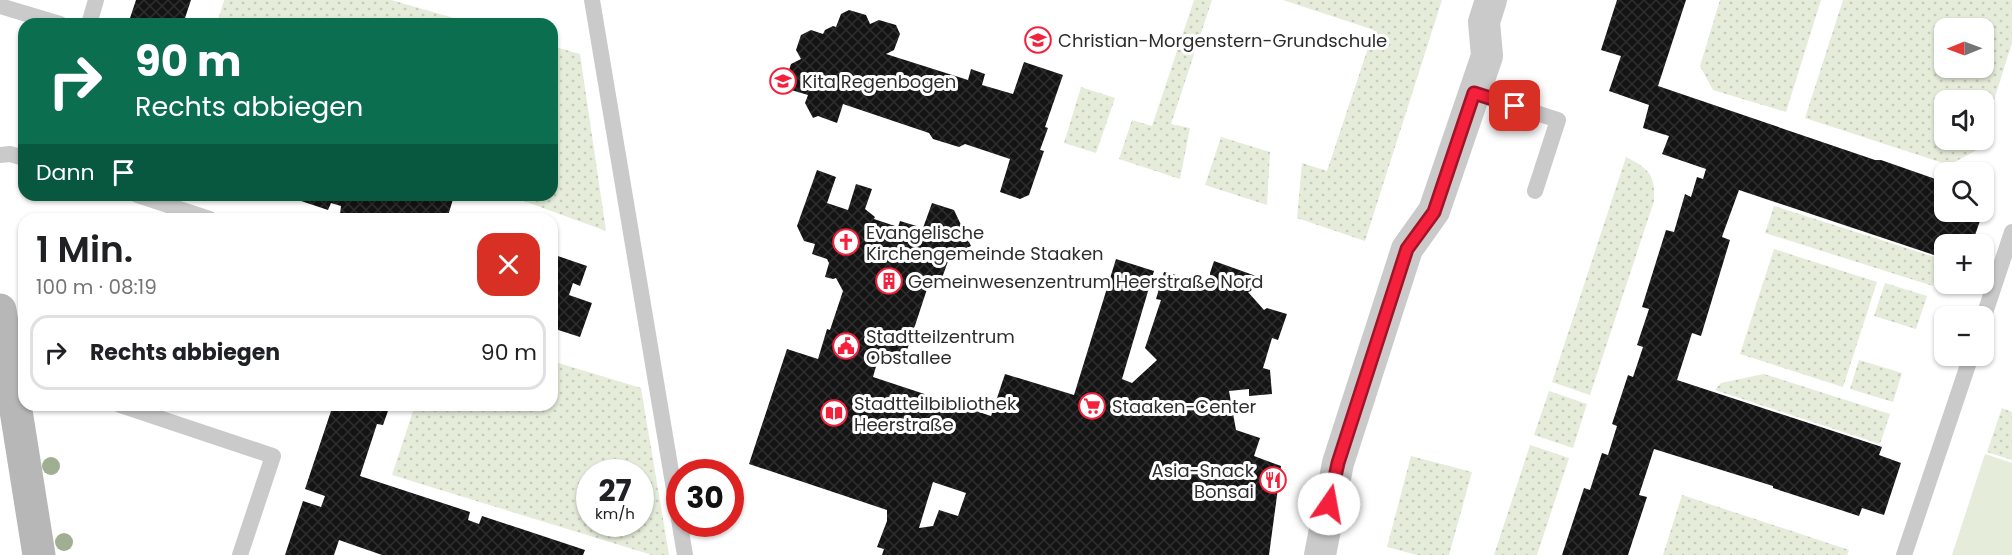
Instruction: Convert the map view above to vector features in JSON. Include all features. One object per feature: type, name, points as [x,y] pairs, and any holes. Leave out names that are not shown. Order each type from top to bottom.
[{"type":"street","points":[[1320,555],[1338,463],[1407,249],[1434,212],[1487,56],[1484,22],[1491,0]]},
{"type":"street","points":[[0,310],[18,398]]},
{"type":"street","points":[[20,411],[39,555]]},
{"type":"lane","points":[[91,18],[96,0]]},
{"type":"lane","points":[[592,0],[685,555]]},
{"type":"lane","points":[[0,6],[40,18]]},
{"type":"lane","points":[[1474,93],[1558,120],[1535,191]]},
{"type":"lane","points":[[0,155],[18,156]]},
{"type":"lane","points":[[156,201],[192,213]]},
{"type":"lane","points":[[1987,306],[2012,232]]},
{"type":"lane","points":[[1904,555],[1968,366]]},
{"type":"lane","points":[[138,411],[273,456],[240,555]]},
{"type":"green space","points":[[224,0],[391,0],[454,18],[219,18]]},
{"type":"green space","points":[[1194,0],[1212,0],[1171,124],[1190,128],[1180,179],[1119,159],[1132,120],[1152,126]]},
{"type":"green space","points":[[1283,0],[1442,0],[1365,241],[1297,218],[1302,163],[1327,171],[1374,30]]},
{"type":"green space","points":[[1720,0],[1821,0],[1786,112],[1713,90],[1700,66]]},
{"type":"green space","points":[[1843,0],[2012,0],[2012,43],[1994,100],[1994,90],[1934,90],[1934,150],[1977,150],[1955,162],[1940,162],[1805,118]]},
{"type":"green space","points":[[558,48],[580,54],[606,231],[524,201],[558,201]]},
{"type":"green space","points":[[1081,87],[1115,98],[1096,153],[1064,143]]},
{"type":"green space","points":[[1221,137],[1270,152],[1267,205],[1205,185]]},
{"type":"green space","points":[[1626,157],[1649,173],[1652,178],[1654,201],[1590,395],[1552,382]]},
{"type":"green space","points":[[1774,206],[1934,257],[1933,286],[1765,233]]},
{"type":"green space","points":[[1774,249],[1877,282],[1843,387],[1740,354]]},
{"type":"green space","points":[[1885,283],[1927,296],[1916,329],[1874,316]]},
{"type":"green space","points":[[1859,360],[1902,373],[1893,402],[1850,389]]},
{"type":"green space","points":[[558,363],[641,388],[653,459],[576,459],[576,532],[392,475],[413,411],[558,411]]},
{"type":"green space","points":[[1764,374],[1890,414],[1880,444],[1715,390],[1721,383]]},
{"type":"green space","points":[[1549,391],[1587,404],[1573,448],[1534,435]]},
{"type":"green space","points":[[2002,408],[2012,412],[2012,460],[1987,452]]},
{"type":"green space","points":[[1530,445],[1569,458],[1537,555],[1494,555]]},
{"type":"green space","points":[[1985,454],[2012,463],[2012,555],[1952,555]]},
{"type":"green space","points":[[1411,456],[1472,472],[1449,555],[1417,555],[1387,547]]},
{"type":"green space","points":[[654,466],[669,555],[652,555],[594,537],[654,537]]},
{"type":"green space","points":[[1682,495],[1849,550],[1847,555],[1663,555]]},
{"type":"building","points":[[136,0],[191,0],[185,18],[130,18]]},
{"type":"building","points":[[1617,0],[1686,0],[1658,86],[1934,179],[1934,222],[1980,222],[1975,234],[1934,234],[1934,255],[1739,190],[1722,237],[1730,240],[1701,336],[1692,333],[1677,380],[1882,447],[1879,455],[1901,463],[1884,515],[1862,508],[1859,516],[1654,449],[1639,495],[1647,497],[1628,555],[1562,555],[1584,488],[1590,490],[1602,453],[1608,455],[1617,426],[1612,424],[1628,375],[1633,377],[1643,347],[1637,345],[1649,309],[1642,307],[1666,230],[1674,232],[1685,194],[1691,197],[1697,177],[1703,179],[1706,169],[1662,154],[1669,136],[1643,128],[1649,105],[1609,91],[1621,56],[1601,50]]},
{"type":"building","points":[[849,10],[866,15],[870,24],[879,20],[896,25],[900,34],[894,50],[886,54],[968,80],[971,69],[985,74],[982,85],[1013,94],[1024,62],[1063,75],[1045,127],[1048,128],[1040,150],[1044,151],[1029,195],[1020,199],[1000,192],[1010,159],[965,144],[959,147],[933,139],[929,133],[843,104],[837,123],[818,116],[813,118],[805,103],[808,95],[791,90],[786,79],[791,64],[801,59],[796,50],[801,35],[811,30],[823,34],[825,30],[836,27],[841,14]]},
{"type":"building","points":[[817,170],[836,177],[827,203],[848,210],[856,184],[872,189],[865,209],[875,217],[874,219],[898,227],[900,221],[923,228],[932,203],[954,210],[971,246],[950,256],[939,286],[929,283],[905,356],[881,349],[873,377],[991,416],[1005,374],[1074,395],[1116,259],[1154,271],[1122,379],[1132,383],[1157,360],[1145,348],[1161,300],[1156,299],[1164,272],[1184,277],[1186,281],[1210,277],[1214,261],[1256,276],[1251,291],[1248,292],[1264,310],[1267,308],[1287,314],[1278,340],[1272,338],[1263,368],[1270,370],[1272,394],[1249,396],[1249,389],[1229,391],[1236,430],[1260,438],[1254,456],[1281,466],[1269,555],[882,555],[884,549],[877,547],[887,521],[887,510],[749,464],[787,349],[818,359],[827,329],[830,330],[843,291],[836,278],[825,277],[829,263],[827,259],[812,254],[815,244],[804,241],[797,226]],"holes":[[[933,482],[966,493],[958,516],[939,510],[933,526],[919,528]]]},
{"type":"building","points":[[301,201],[452,201],[449,213],[340,213],[341,206],[331,203],[328,210]]},
{"type":"building","points":[[558,256],[587,266],[580,286],[573,283],[569,295],[592,303],[580,337],[558,330]]},
{"type":"building","points":[[331,411],[388,411],[383,425],[377,424],[360,476],[470,512],[468,520],[479,524],[482,516],[585,550],[583,555],[382,555],[339,540],[334,555],[285,555],[303,501],[321,507],[325,496],[305,489]]},
{"type":"place","name":"Christian-Morgenstern-Grundschule","points":[[1038,40]]},
{"type":"place","name":"Kita Regenbogen","points":[[783,81]]},
{"type":"place","name":"Evangelische Kirchengemeinde Staaken","points":[[846,242]]},
{"type":"place","name":"Gemeinwesenzentrum Heerstraße Nord","points":[[889,281]]},
{"type":"place","name":"Stadtteilzentrum Obstallee","points":[[846,346]]},
{"type":"place","name":"Staaken-Center","points":[[1092,406]]},
{"type":"place","name":"Stadtteilbibliothek Heerstraße","points":[[834,413]]},
{"type":"place","name":"Asia-Snack Bonsai","points":[[1273,480]]},
{"type":"route","points":[[1329,504],[1338,463],[1407,249],[1434,212],[1474,93],[1515,106]]}]
